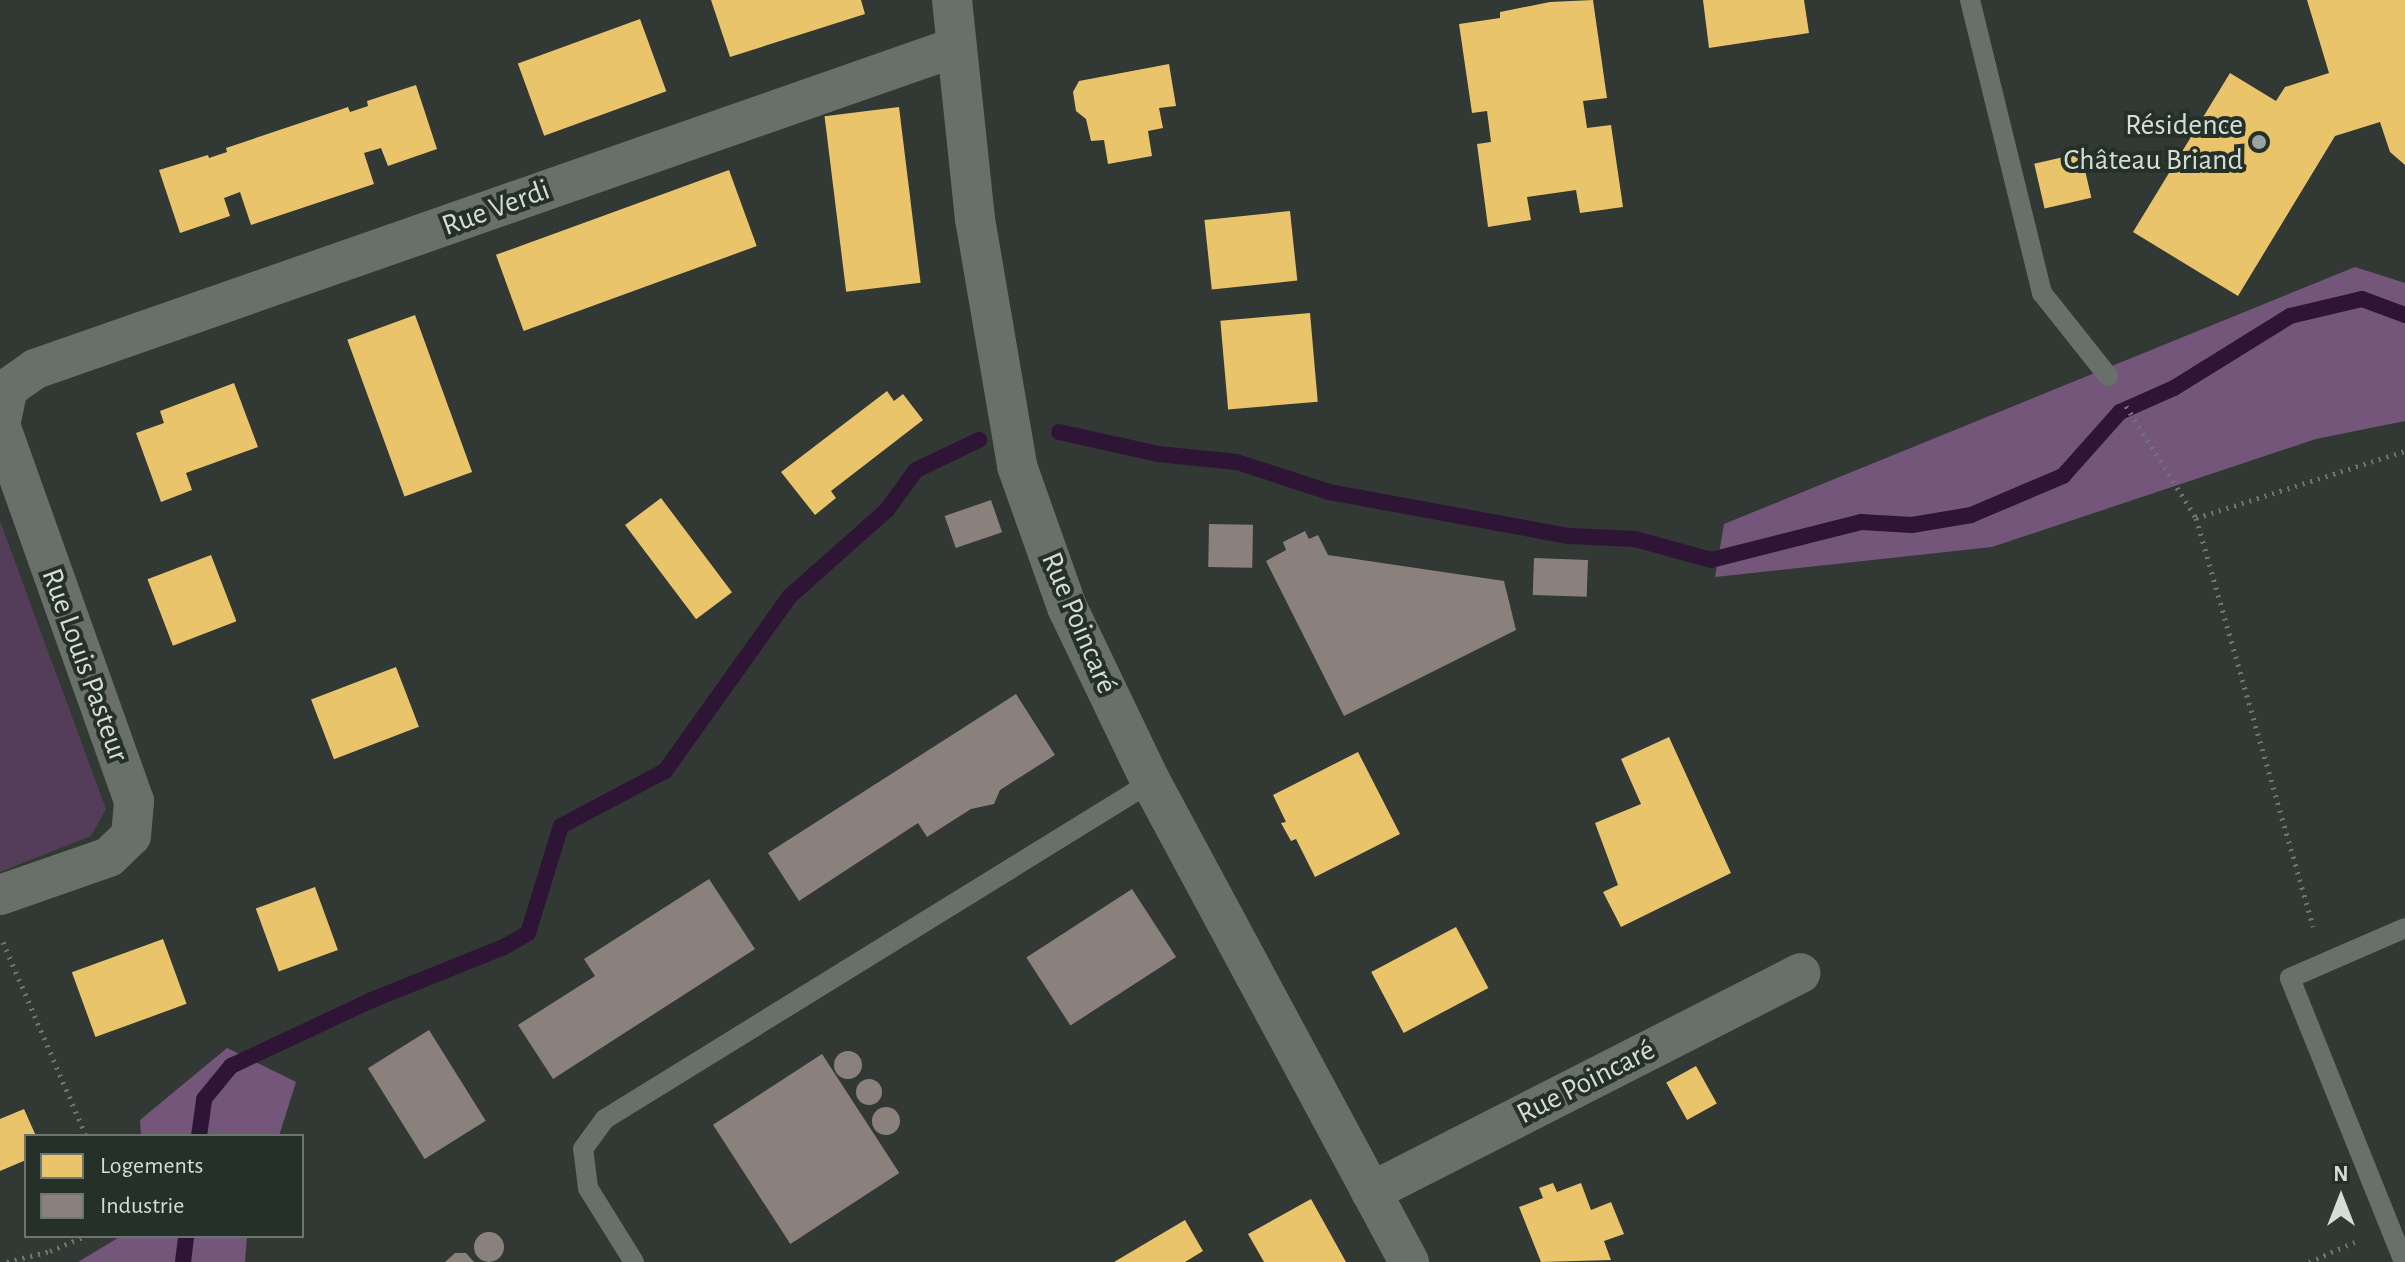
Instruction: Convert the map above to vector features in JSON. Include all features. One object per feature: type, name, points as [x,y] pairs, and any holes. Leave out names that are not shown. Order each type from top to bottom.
[{"type":"street","name":"Rue Poincaré","points":[[952,0],[977,234],[1017,466],[1067,607],[1151,782],[1409,1262]]},
{"type":"street","name":"Rue Verdi","points":[[35,369],[956,47]]},
{"type":"street","name":"Rue Louis Pasteur","points":[[0,895],[109,857],[131,836],[134,801],[0,425],[8,388],[35,369]]},
{"type":"street","name":"Rue Poincaré","points":[[1371,1192],[1800,973]]},
{"type":"lane","points":[[1970,0],[2042,293],[2108,376]]},
{"type":"lane","points":[[634,1262],[588,1188],[583,1149],[605,1119],[1151,782]]},
{"type":"lane","points":[[2404,1262],[2290,978],[2405,928]]},
{"type":"path","points":[[2144,434],[2196,518],[2323,964]]},
{"type":"path","points":[[2196,518],[2405,451]]},
{"type":"path","points":[[0,936],[85,1134]]},
{"type":"path","points":[[2309,1262],[2390,1227]]},
{"type":"path","points":[[7,1262],[50,1251],[80,1238]]},
{"type":"shaded area","points":[[2355,267],[2405,283],[2405,421],[2316,439],[1992,547],[1715,577],[1724,524]]},
{"type":"shaded area","points":[[0,521],[106,809],[91,836],[0,872]]},
{"type":"shaded area","points":[[227,1048],[296,1082],[280,1134],[141,1134],[140,1120]]},
{"type":"shaded area","points":[[118,1238],[247,1238],[245,1262],[78,1262]]},
{"type":"building: Logements","points":[[711,0],[861,0],[865,14],[730,57]]},
{"type":"building: Logements","points":[[1593,0],[1607,98],[1583,101],[1587,128],[1611,125],[1623,207],[1580,213],[1576,190],[1527,197],[1531,220],[1488,227],[1477,144],[1491,142],[1487,111],[1472,113],[1459,24],[1500,18],[1500,12],[1550,2]]},
{"type":"building: Logements","points":[[1703,0],[1804,0],[1809,33],[1709,48]]},
{"type":"building: Logements","name":"Résidence Château Briand","points":[[2307,0],[2405,0],[2405,165],[2390,152],[2380,122],[2335,136],[2238,296],[2133,232],[2230,73],[2276,101],[2285,87],[2329,73]]},
{"type":"building: Logements","points":[[640,19],[666,91],[544,136],[518,63]]},
{"type":"building: Logements","points":[[1169,64],[1176,106],[1159,108],[1163,128],[1148,131],[1152,156],[1108,164],[1104,140],[1091,141],[1086,119],[1076,111],[1073,92],[1079,81]]},
{"type":"building: Logements","points":[[416,85],[437,149],[388,166],[381,148],[364,153],[374,184],[251,225],[240,192],[224,198],[230,216],[180,233],[159,170],[227,152],[226,148],[348,107],[350,112],[368,106],[367,101]]},
{"type":"building: Logements","points":[[899,107],[921,283],[846,292],[825,116]]},
{"type":"building: Logements","points":[[2081,153],[2091,198],[2045,209],[2034,164]]},
{"type":"building: Logements","points":[[729,170],[757,246],[524,331],[496,255]]},
{"type":"building: Logements","points":[[1290,211],[1297,281],[1212,290],[1204,220]]},
{"type":"building: Logements","points":[[1310,313],[1318,402],[1228,410],[1220,321]]},
{"type":"building: Logements","points":[[415,315],[472,472],[404,497],[347,340]]},
{"type":"building: Logements","points":[[234,383],[258,447],[186,473],[192,490],[161,502],[136,433],[164,423],[160,411]]},
{"type":"building: Logements","points":[[887,391],[894,401],[903,394],[923,420],[831,491],[836,498],[815,515],[781,472]]},
{"type":"building: Logements","points":[[661,498],[732,592],[696,619],[625,525]]},
{"type":"building: Logements","points":[[211,555],[236,621],[173,646],[148,579]]},
{"type":"building: Logements","points":[[396,667],[419,727],[334,759],[311,700]]},
{"type":"building: Logements","points":[[1669,737],[1731,873],[1621,927],[1603,892],[1618,885],[1595,823],[1641,804],[1621,759]]},
{"type":"building: Logements","points":[[1358,752],[1400,834],[1315,877],[1296,839],[1291,841],[1281,823],[1286,822],[1273,795]]},
{"type":"building: Logements","points":[[315,887],[338,950],[279,972],[256,909]]},
{"type":"building: Logements","points":[[1456,927],[1488,988],[1404,1033],[1371,972]]},
{"type":"building: Logements","points":[[163,939],[187,1004],[95,1037],[72,972]]},
{"type":"building: Logements","points":[[1696,1066],[1717,1104],[1687,1120],[1666,1082]]},
{"type":"building: Logements","points":[[24,1109],[35,1134],[24,1134],[24,1161],[0,1171],[0,1119]]},
{"type":"building: Logements","points":[[1553,1183],[1557,1192],[1581,1183],[1591,1210],[1611,1202],[1624,1234],[1604,1241],[1611,1260],[1541,1262],[1519,1207],[1543,1198],[1539,1188]]},
{"type":"building: Logements","points":[[1311,1199],[1346,1262],[1264,1262],[1248,1234]]},
{"type":"building: Logements","points":[[1185,1220],[1203,1251],[1185,1262],[1114,1262]]},
{"type":"building: Industrie","points":[[991,500],[1002,532],[956,548],[945,516]]},
{"type":"building: Industrie","points":[[1209,524],[1253,525],[1252,568],[1208,567]]},
{"type":"building: Industrie","points":[[1305,531],[1309,539],[1318,535],[1328,555],[1504,581],[1516,630],[1344,716],[1266,561],[1286,550],[1283,542]]},
{"type":"building: Industrie","points":[[1534,558],[1588,560],[1587,597],[1533,595]]},
{"type":"building: Industrie","points":[[1016,694],[1055,755],[1000,790],[994,804],[971,809],[927,837],[918,823],[799,901],[768,853]]},
{"type":"building: Industrie","points":[[709,879],[755,949],[553,1079],[518,1025],[595,976],[584,959]]},
{"type":"building: Industrie","points":[[1132,889],[1176,957],[1070,1026],[1026,958]]},
{"type":"building: Industrie","points":[[429,1030],[486,1121],[425,1159],[368,1068]]},
{"type":"building: Industrie","points":[[848,1051],[858,1055],[862,1065],[858,1075],[848,1079],[838,1075],[834,1065],[838,1055]]},
{"type":"building: Industrie","points":[[822,1054],[899,1173],[790,1244],[713,1125]]},
{"type":"building: Industrie","points":[[869,1079],[878,1083],[882,1092],[878,1101],[869,1105],[860,1101],[856,1092],[860,1083]]},
{"type":"building: Industrie","points":[[886,1107],[896,1111],[900,1121],[896,1131],[886,1135],[876,1131],[872,1121],[876,1111]]},
{"type":"building: Industrie","points":[[489,1232],[495,1233],[503,1241],[503,1253],[495,1261],[489,1262],[483,1261],[475,1253],[474,1247],[475,1241],[483,1233]]},
{"type":"building: Industrie","points":[[455,1253],[466,1253],[474,1262],[445,1262]]},
{"type":"waterway","points":[[1059,432],[1158,454],[1237,462],[1329,492],[1569,536],[1635,539],[1711,560],[1861,522],[1912,525],[1971,515],[2063,476],[2120,412],[2174,388],[2290,316],[2362,299],[2405,315]]},
{"type":"waterway","points":[[199,1134],[204,1099],[231,1066],[372,1000],[504,947],[528,933],[561,826],[665,771],[789,597],[887,510],[916,470],[979,440]]},
{"type":"waterway","points":[[183,1262],[186,1238]]},
{"type":"place","name":"Résidence Château Briand","points":[[2259,142]]}]
